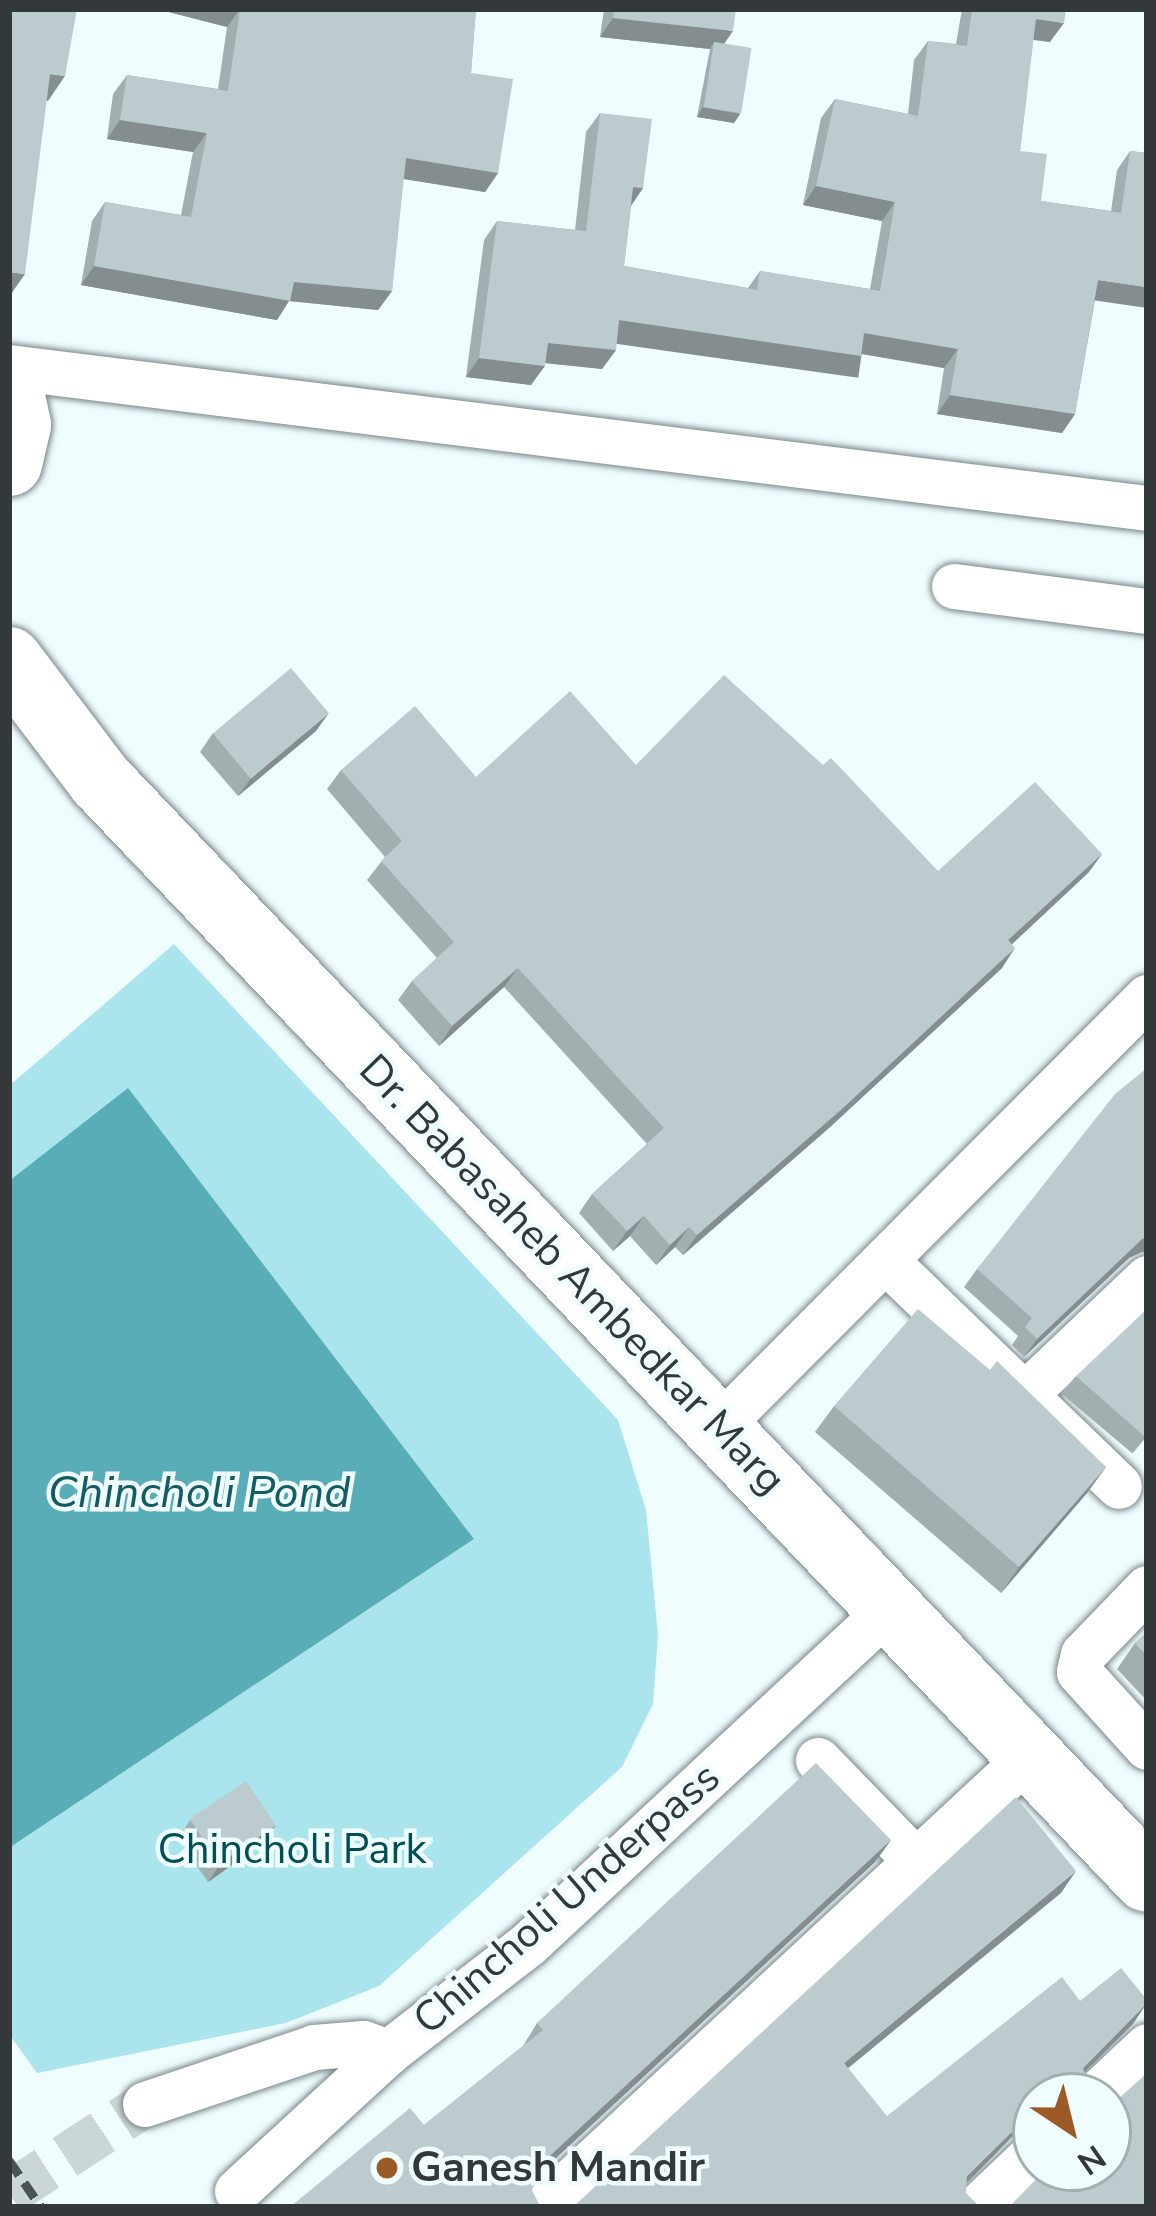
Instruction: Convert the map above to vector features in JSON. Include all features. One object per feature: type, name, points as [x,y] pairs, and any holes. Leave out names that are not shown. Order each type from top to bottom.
[{"type":"main road","points":[[9,382],[18,425],[9,463]]},
{"type":"main road","name":"Dr. Babasaheb Ambedkar Marg","points":[[9,660],[101,781],[1147,1880]]},
{"type":"street","points":[[9,368],[1147,508]]},
{"type":"street","points":[[954,586],[1147,611]]},
{"type":"street","points":[[717,1428],[1147,997]]},
{"type":"street","points":[[885,1260],[1119,1486]]},
{"type":"street","points":[[1026,1393],[1147,1278]]},
{"type":"street","points":[[1147,1588],[1083,1654],[1079,1672],[1147,1748]]},
{"type":"street","name":"Chincholi Underpass","points":[[154,2115],[198,2092],[314,2047],[363,2043],[388,2052],[527,1946],[891,1607]]},
{"type":"street","points":[[544,2207],[1029,1756]]},
{"type":"street","points":[[818,1760],[916,1861]]},
{"type":"street","points":[[1119,2072],[1147,2046]]},
{"type":"street","points":[[237,2191],[388,2052]]},
{"type":"street","points":[[977,2207],[1012,2174]]},
{"type":"green space","name":"Chincholi Park","points":[[174,944],[618,1420],[646,1510],[658,1635],[653,1704],[622,1767],[379,1986],[286,2023],[37,2073],[9,2034],[9,1848],[474,1539],[128,1089],[9,1181],[9,1086]]},
{"type":"water","name":"Chincholi Pond","points":[[128,1088],[474,1539],[9,1848],[9,1181]]},
{"type":"building","points":[[9,9],[77,9],[65,76],[50,74],[25,274],[9,272]]},
{"type":"building","points":[[240,9],[476,9],[471,73],[513,79],[498,173],[406,158],[392,291],[294,282],[290,301],[94,266],[105,202],[191,217],[207,133],[120,120],[127,75],[228,91]]},
{"type":"building","points":[[614,9],[736,9],[733,31],[613,18]]},
{"type":"building","points":[[972,9],[1066,9],[1064,23],[1036,19],[1020,151],[1047,154],[1041,201],[1121,213],[1130,151],[1147,153],[1147,287],[1098,280],[1075,414],[950,395],[958,349],[864,333],[861,356],[619,320],[616,350],[548,343],[545,366],[479,358],[497,221],[586,231],[600,113],[652,119],[643,188],[633,187],[624,266],[757,290],[760,271],[880,291],[895,202],[816,186],[835,99],[918,116],[928,41],[967,46]]},
{"type":"building","points":[[714,42],[752,48],[741,113],[704,107]]},
{"type":"building","points":[[291,668],[329,713],[251,779],[213,734]]},
{"type":"building","points":[[724,675],[823,765],[831,758],[938,871],[1035,782],[1102,854],[1008,940],[1015,948],[842,1109],[697,1235],[689,1227],[670,1245],[644,1216],[627,1231],[592,1194],[664,1128],[518,968],[452,1026],[412,981],[454,942],[381,861],[402,841],[341,770],[415,706],[476,777],[570,691],[636,765]]},
{"type":"building","points":[[1147,1068],[1147,1237],[1037,1339],[1025,1327],[1032,1318],[977,1269],[1115,1094]]},
{"type":"building","points":[[918,1309],[990,1370],[997,1361],[1106,1467],[1019,1567],[834,1406]]},
{"type":"building","points":[[1147,1309],[1147,1432],[1144,1436],[1076,1376]]},
{"type":"building","points":[[1147,1632],[1147,1656],[1135,1643]]},
{"type":"building","points":[[816,1763],[891,1840],[540,2165],[532,2190],[539,2204],[548,2207],[290,2207],[410,2108],[424,2125],[543,2030],[537,2023]]},
{"type":"building","points":[[246,1781],[276,1825],[219,1863],[190,1819]]},
{"type":"building","points":[[1016,1797],[1076,1871],[844,2063],[887,2116],[1062,1977],[1080,2001],[1121,1968],[1147,2000],[1084,2072],[1012,2072],[1012,2132],[967,2176],[966,2193],[980,2207],[573,2207]]},
{"type":"building","points":[[1147,2073],[1147,2207],[1000,2207],[1011,2205],[1024,2192],[1132,2192],[1132,2086]]},
{"type":"tunnel","points":[[9,2193],[145,2104]]},
{"type":"railway","points":[[9,2160],[41,2207]]},
{"type":"place","name":"Ganesh Mandir","points":[[387,2168]]}]
